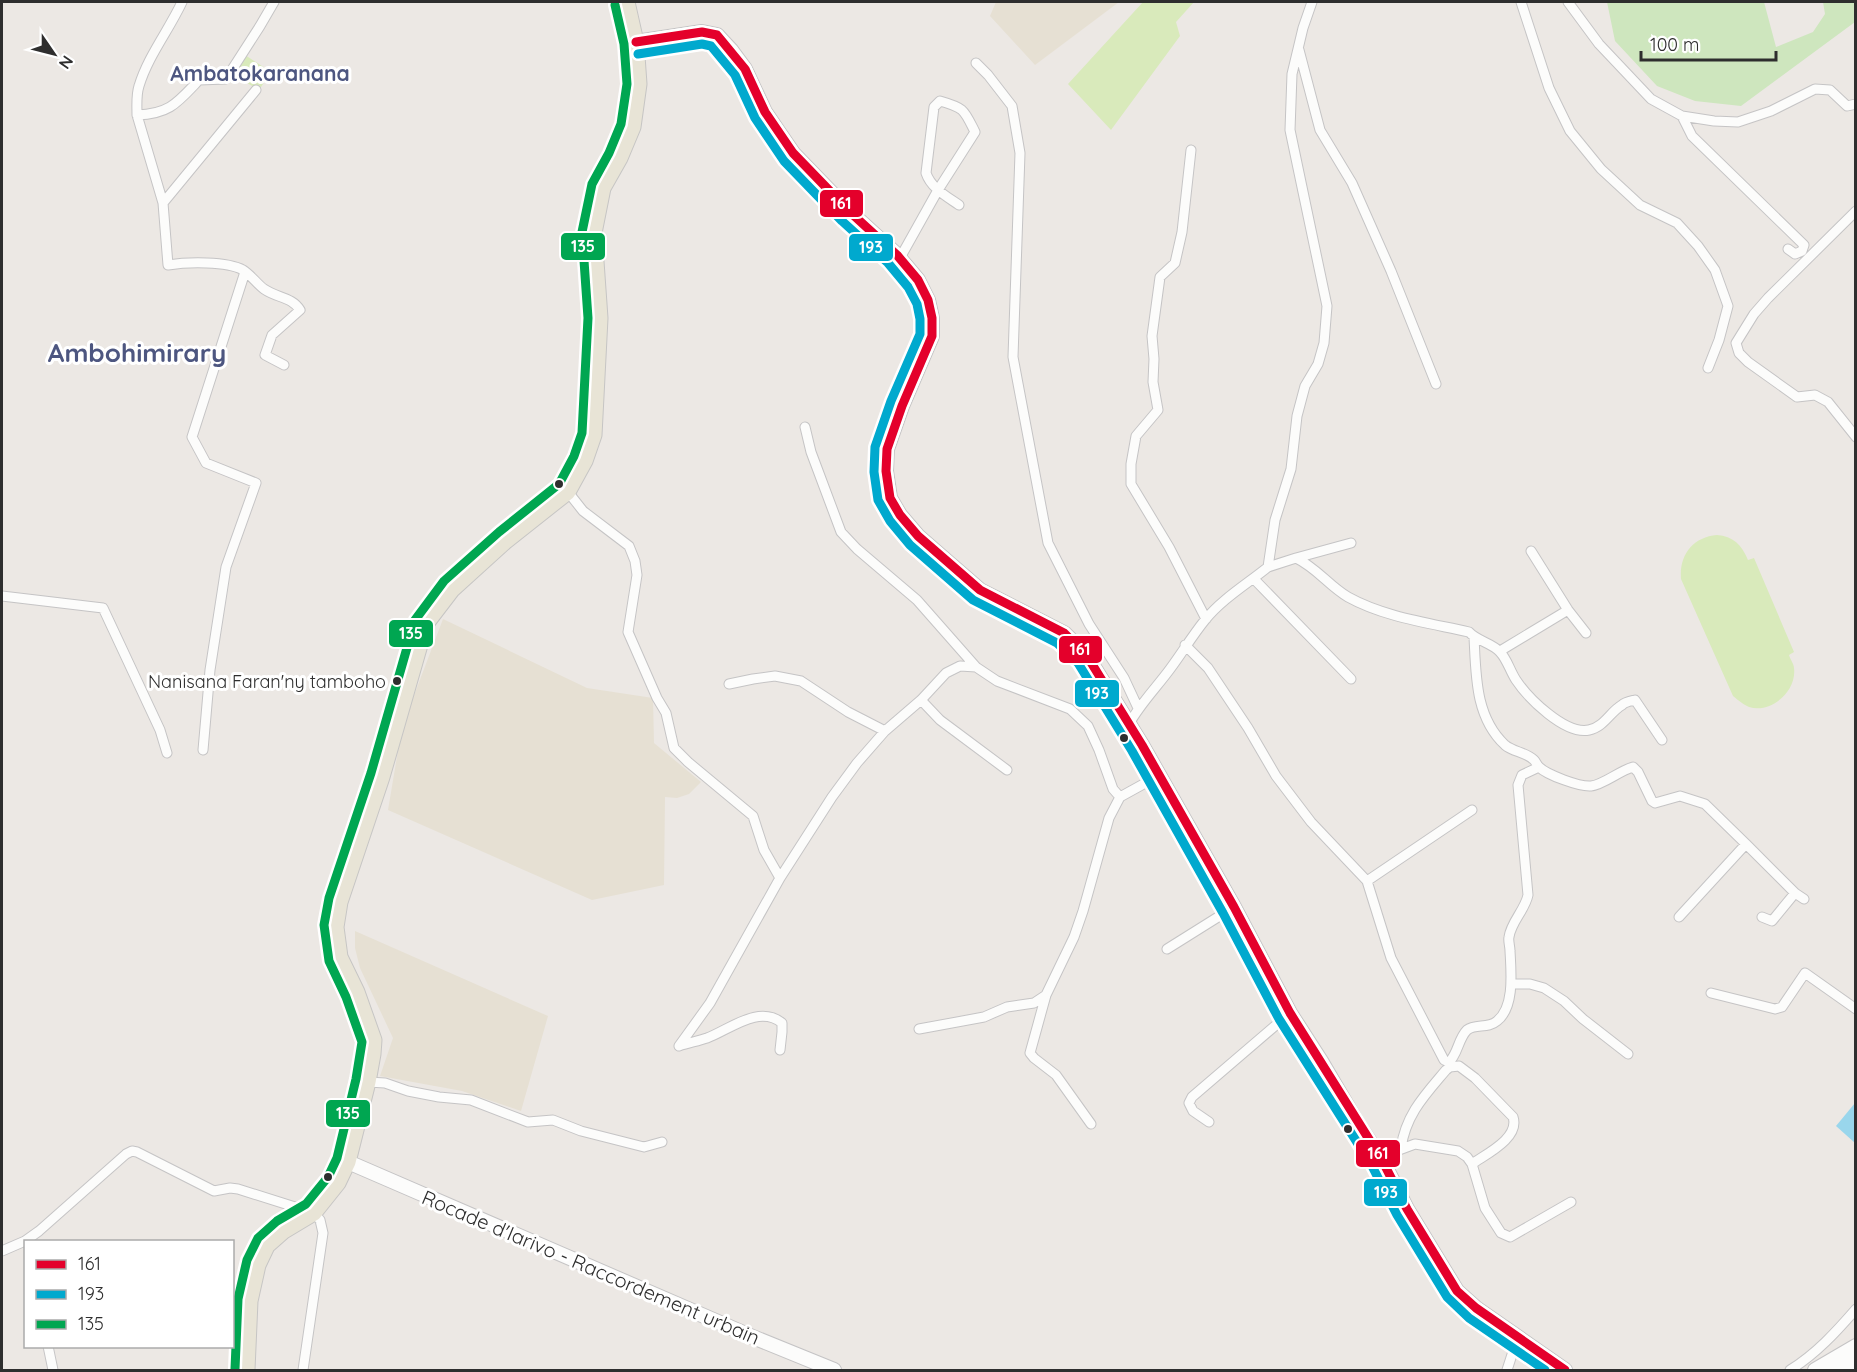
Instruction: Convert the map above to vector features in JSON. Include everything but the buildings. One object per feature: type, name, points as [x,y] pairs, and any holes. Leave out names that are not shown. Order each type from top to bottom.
[{"type":"main road","points":[[247,1371],[250,1301],[258,1265],[267,1246],[284,1231],[314,1214],[338,1183],[348,1162],[368,1082],[374,1040],[357,992],[340,957],[336,927],[340,902],[382,777],[426,624],[460,583],[506,541],[568,492],[585,461],[594,435],[600,318],[594,233],[603,188],[620,158],[633,127],[639,84],[636,42],[627,2]]},
{"type":"street","points":[[182,2],[171,26],[154,52],[138,87],[136,102],[163,203],[168,265],[178,263],[229,266],[245,272],[265,290],[295,303],[300,310],[272,335],[265,355],[284,365]]},
{"type":"street","points":[[138,115],[155,114],[176,104],[199,80],[226,79],[274,2]]},
{"type":"street","points":[[1268,567],[1275,520],[1291,469],[1297,416],[1305,386],[1318,364],[1324,343],[1327,306],[1290,130],[1292,74],[1312,2]]},
{"type":"street","points":[[1521,2],[1549,88],[1570,131],[1601,169],[1640,205],[1677,223],[1698,246],[1715,270],[1728,306],[1719,340],[1708,368]]},
{"type":"street","points":[[1568,2],[1599,44],[1651,99],[1682,116],[1738,122],[1771,111],[1815,89],[1830,90],[1847,106],[1856,104]]},
{"type":"street","points":[[636,42],[702,32],[717,35],[745,69],[765,112],[793,153],[851,213],[900,258],[918,280],[928,300],[932,318],[932,336],[902,406],[887,449],[886,471],[890,498],[900,515],[918,536],[980,590],[1064,633],[1087,656],[1129,724],[1234,907],[1290,1013],[1380,1157],[1407,1209],[1457,1291],[1476,1308],[1565,1371]]},
{"type":"street","points":[[1298,47],[1320,130],[1356,193],[1391,271],[1436,384]]},
{"type":"street","points":[[976,63],[1012,106],[1020,153],[1013,357],[1048,543],[1089,624],[1124,678],[1138,708]]},
{"type":"street","points":[[163,203],[256,90]]},
{"type":"street","points":[[900,258],[938,190],[975,132],[964,110],[959,106],[940,101],[934,107],[926,172],[929,182],[938,190],[959,206]]},
{"type":"street","points":[[1682,116],[1692,136],[1804,245],[1802,251],[1795,254],[1788,249]]},
{"type":"street","points":[[1191,150],[1182,232],[1175,263],[1160,277],[1152,336],[1153,381],[1158,410],[1136,436],[1131,464],[1131,484],[1169,547],[1206,619]]},
{"type":"street","points":[[1856,211],[1768,298],[1754,314],[1736,343],[1739,353],[1748,362],[1797,396],[1815,395],[1828,402],[1856,437]]},
{"type":"street","points":[[203,750],[210,670],[226,567],[256,483],[206,463],[192,437],[245,272]]},
{"type":"street","points":[[805,427],[811,452],[841,532],[857,549],[917,600],[976,667],[997,681],[1070,709],[1088,726],[1113,789],[1120,798]]},
{"type":"street","points":[[568,492],[582,511],[629,546],[637,575],[628,632],[666,713],[674,748],[753,816],[764,850],[780,878]]},
{"type":"street","points":[[1129,724],[1138,708],[1172,667],[1185,645],[1222,602],[1268,567],[1351,543]]},
{"type":"street","points":[[1531,551],[1568,610],[1586,633]]},
{"type":"street","points":[[1296,558],[1308,564],[1346,596],[1378,611],[1469,632],[1500,651],[1516,681],[1528,696],[1552,717],[1578,730],[1590,730],[1604,722],[1622,705],[1635,700],[1662,740]]},
{"type":"street","points":[[1254,579],[1351,679]]},
{"type":"street","points":[[2,596],[103,608],[160,730],[167,753]]},
{"type":"street","points":[[1500,651],[1568,610]]},
{"type":"street","points":[[1474,637],[1477,694],[1487,720],[1505,745],[1532,758],[1539,767],[1563,779],[1588,786],[1595,785],[1633,767],[1638,772],[1652,801],[1655,803],[1680,796],[1705,804],[1795,893],[1804,898]]},
{"type":"street","points":[[1185,645],[1208,668],[1248,728],[1276,776],[1311,822],[1367,881],[1391,958],[1444,1059],[1449,1062],[1458,1044],[1470,1028],[1493,1025],[1500,1019],[1507,1005],[1512,984],[1509,938],[1528,895],[1518,784],[1522,775],[1539,767]]},
{"type":"street","points":[[780,1050],[782,1023],[774,1017],[758,1016],[708,1037],[679,1046],[710,1003],[780,878],[832,797],[857,763],[885,731],[921,700],[946,673],[960,666],[976,667]]},
{"type":"street","points":[[729,684],[775,676],[801,681],[848,712],[885,731]]},
{"type":"street","points":[[921,700],[940,720],[1007,770]]},
{"type":"street","points":[[1091,1124],[1056,1075],[1030,1053],[1046,995],[1074,937],[1083,911],[1109,818],[1120,798],[1158,776]]},
{"type":"street","points":[[1367,881],[1472,810]]},
{"type":"street","points":[[1679,917],[1746,844]]},
{"type":"street","points":[[1762,916],[1772,921],[1795,893]]},
{"type":"street","points":[[1167,949],[1234,907]]},
{"type":"street","points":[[1711,993],[1775,1009],[1782,1007],[1805,973],[1856,1009]]},
{"type":"street","points":[[1512,984],[1530,984],[1544,988],[1628,1054]]},
{"type":"street","points":[[919,1029],[984,1017],[1007,1007],[1034,1003],[1046,995]]},
{"type":"street","points":[[1209,1122],[1193,1111],[1189,1103],[1192,1097],[1290,1013]]},
{"type":"street","points":[[1401,1148],[1410,1116],[1446,1070],[1459,1066],[1475,1078],[1513,1117],[1515,1122],[1507,1138],[1472,1164]]},
{"type":"street","points":[[368,1082],[385,1083],[408,1091],[439,1097],[471,1100],[528,1122],[553,1120],[581,1131],[644,1147],[662,1142]]},
{"type":"street","points":[[1380,1157],[1415,1144],[1458,1151],[1472,1164],[1485,1208],[1501,1233],[1509,1237],[1518,1234],[1571,1202]]},
{"type":"street","points":[[27,1240],[132,1151],[214,1191],[238,1189],[314,1214],[320,1220],[323,1233],[303,1371]]},
{"type":"street","name":"Rocade d'Iarivo - Raccordement urbain","points":[[348,1162],[834,1371]]},
{"type":"street","points":[[2,1251],[24,1242]]},
{"type":"street","points":[[1790,1371],[1813,1354],[1856,1309]]},
{"type":"street","points":[[1507,1371],[1518,1336]]},
{"type":"street","points":[[1815,1371],[1856,1346]]},
{"type":"street","points":[[48,1348],[53,1371]]},
{"type":"street","points":[[1838,1371],[1856,1360]]},
{"type":"shaded area","points":[[996,2],[1119,2],[1035,65],[990,16]]},
{"type":"shaded area","points":[[443,619],[587,688],[653,698],[654,743],[701,782],[689,794],[677,798],[665,797],[664,885],[592,900],[388,810],[402,727]]},
{"type":"shaded area","points":[[355,931],[548,1016],[521,1111],[462,1091],[380,1076],[393,1038],[360,968],[355,948]]},
{"type":"green space","points":[[1143,2],[1194,2],[1176,22],[1180,36],[1111,130],[1068,84]]},
{"type":"green space","points":[[1607,2],[1764,2],[1776,47],[1813,32],[1825,14],[1823,2],[1855,2],[1855,22],[1741,106],[1695,101],[1657,86],[1615,41]]},
{"type":"green space","points":[[242,53],[271,72],[259,90],[230,73]]},
{"type":"green space","points":[[1717,535],[1728,537],[1736,542],[1748,560],[1754,558],[1794,652],[1789,655],[1794,668],[1791,685],[1781,699],[1766,707],[1749,707],[1733,696],[1681,579],[1682,562],[1689,549],[1701,539]]},
{"type":"water","points":[[1855,1103],[1856,1143],[1836,1126]]},
{"type":"transit line","name":"135","points":[[235,1369],[238,1299],[247,1260],[258,1238],[277,1221],[306,1204],[328,1177],[337,1158],[356,1079],[362,1042],[346,997],[329,961],[324,925],[329,898],[371,773],[415,620],[444,581],[499,532],[559,484],[574,456],[582,433],[588,318],[582,232],[592,184],[609,153],[621,124],[627,84],[624,44],[615,5]]},
{"type":"transit line","name":"161","points":[[636,42],[702,32],[717,35],[745,69],[765,112],[793,153],[851,213],[897,255],[918,280],[928,300],[932,318],[932,336],[902,406],[887,449],[886,471],[890,498],[900,515],[918,536],[980,590],[1064,633],[1087,656],[1142,745],[1234,907],[1290,1013],[1382,1160],[1407,1209],[1457,1291],[1476,1308],[1565,1370]]},
{"type":"transit line","name":"193","points":[[638,54],[702,44],[711,46],[735,75],[755,118],[784,161],[842,221],[888,263],[908,287],[917,304],[920,334],[891,401],[875,447],[874,472],[878,500],[890,521],[910,545],[973,600],[1057,643],[1078,663],[1132,751],[1223,913],[1279,1019],[1372,1166],[1397,1215],[1447,1297],[1469,1318],[1545,1370]]},
{"type":"place","name":"Nanisana Faran'ny tamboho","points":[[397,681]]},
{"type":"district","name":"Ambatokaranana","points":[[260,73]]},
{"type":"district","name":"Ambohimirary","points":[[137,352]]}]
